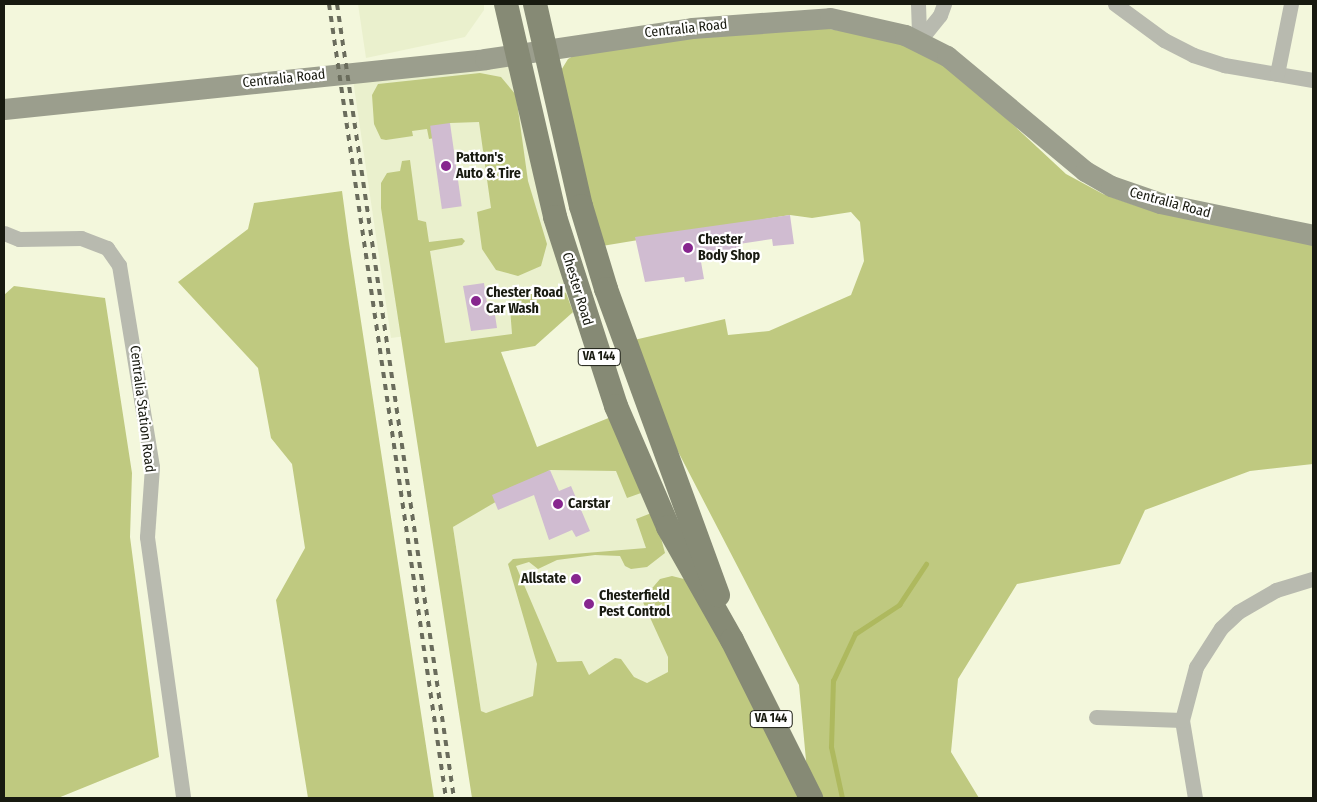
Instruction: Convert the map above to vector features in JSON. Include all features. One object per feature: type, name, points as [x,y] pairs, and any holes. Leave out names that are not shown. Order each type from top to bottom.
[{"type":"main road","name":"Chester Road","points":[[506,4],[516,55],[555,217],[616,406],[668,527],[732,640],[811,798]]},
{"type":"main road","name":"Chester Road","points":[[535,4],[581,206],[606,289],[732,640]]},
{"type":"street","points":[[918,4],[919,41]]},
{"type":"street","points":[[919,41],[940,15],[944,4]]},
{"type":"street","points":[[1115,4],[1164,40],[1193,55],[1313,80]]},
{"type":"street","points":[[1277,74],[1291,4]]},
{"type":"street","name":"Centralia Road","points":[[4,109],[516,55],[619,37],[800,18],[853,21],[919,41],[976,77],[1085,171],[1111,186],[1160,203],[1313,235]]},
{"type":"street","name":"Centralia Station Road","points":[[4,233],[19,239],[81,238],[107,248],[119,265],[152,467],[147,537],[183,798]]},
{"type":"street","points":[[1195,798],[1182,720],[1196,666],[1221,628],[1254,601],[1313,579]]},
{"type":"street","points":[[1096,717],[1182,720]]},
{"type":"shaded area","points":[[358,4],[484,4],[484,10],[465,37],[366,58]]},
{"type":"shaded area","points":[[516,55],[582,311],[571,314],[535,346],[482,341],[444,343],[420,334],[391,338],[352,73]]},
{"type":"shaded area","points":[[631,444],[731,640],[641,686],[573,682],[486,713],[481,711],[453,527],[527,482],[534,467]]},
{"type":"green space","points":[[798,24],[905,41],[950,66],[1066,174],[1103,194],[1134,205],[1313,240],[1313,464],[1250,471],[1145,510],[1120,564],[1017,584],[958,679],[951,752],[979,798],[821,798],[807,771],[799,685],[656,409],[634,340],[725,319],[728,335],[769,331],[851,295],[864,261],[860,222],[851,212],[812,218],[790,215],[602,246],[560,72],[568,59],[580,52]]},
{"type":"green space","points":[[480,73],[501,77],[516,95],[528,181],[547,244],[541,266],[518,276],[496,270],[482,249],[477,212],[491,208],[479,122],[450,123],[434,138],[429,139],[427,129],[412,131],[413,136],[386,140],[381,139],[374,124],[372,95],[378,84]]},
{"type":"green space","points":[[410,160],[418,220],[426,222],[429,242],[462,238],[465,241],[462,245],[430,251],[445,343],[512,334],[510,308],[521,295],[552,287],[566,293],[573,312],[535,346],[501,352],[537,447],[611,417],[641,493],[627,498],[616,471],[550,470],[453,527],[481,711],[486,713],[533,696],[537,664],[508,564],[513,559],[646,548],[636,519],[654,512],[665,553],[647,567],[631,569],[625,566],[620,556],[595,555],[557,560],[538,569],[529,562],[516,566],[557,662],[582,661],[589,675],[615,658],[621,659],[634,677],[647,683],[668,672],[668,657],[642,600],[660,579],[672,576],[684,579],[692,585],[801,798],[472,798],[381,208],[381,183],[387,173],[400,171],[402,161]]},
{"type":"green space","points":[[342,191],[434,798],[308,798],[276,600],[305,548],[292,464],[271,438],[258,368],[178,282],[248,229],[254,203]]},
{"type":"green space","points":[[14,286],[105,298],[132,473],[130,537],[159,757],[58,798],[4,798],[4,295]]},
{"type":"building","name":"Patton's Auto & Tire","points":[[450,123],[462,206],[442,209],[430,126]]},
{"type":"building","name":"Chester Body Shop","points":[[790,215],[794,244],[773,246],[772,239],[739,244],[740,250],[700,256],[704,279],[685,282],[684,277],[645,282],[635,237]]},
{"type":"building","name":"Chester Road Car Wash","points":[[484,283],[489,316],[495,315],[497,328],[471,331],[463,286]]},
{"type":"building","name":"Carstar","points":[[550,470],[559,491],[571,486],[590,531],[576,537],[572,530],[549,540],[534,495],[498,510],[492,495]]},
{"type":"waterway","points":[[842,798],[831,747],[833,681],[855,634],[899,605],[926,564]]},
{"type":"railway","points":[[329,4],[446,798]]},
{"type":"railway","points":[[337,4],[454,798]]},
{"type":"place","name":"Patton's Auto & Tire","points":[[446,166]]},
{"type":"place","name":"Chester Body Shop","points":[[688,248]]},
{"type":"place","name":"Chester Road Car Wash","points":[[476,301]]},
{"type":"place","name":"Carstar","points":[[558,504]]},
{"type":"place","name":"Allstate","points":[[576,579]]},
{"type":"place","name":"Chesterfield Pest Control","points":[[589,604]]}]
